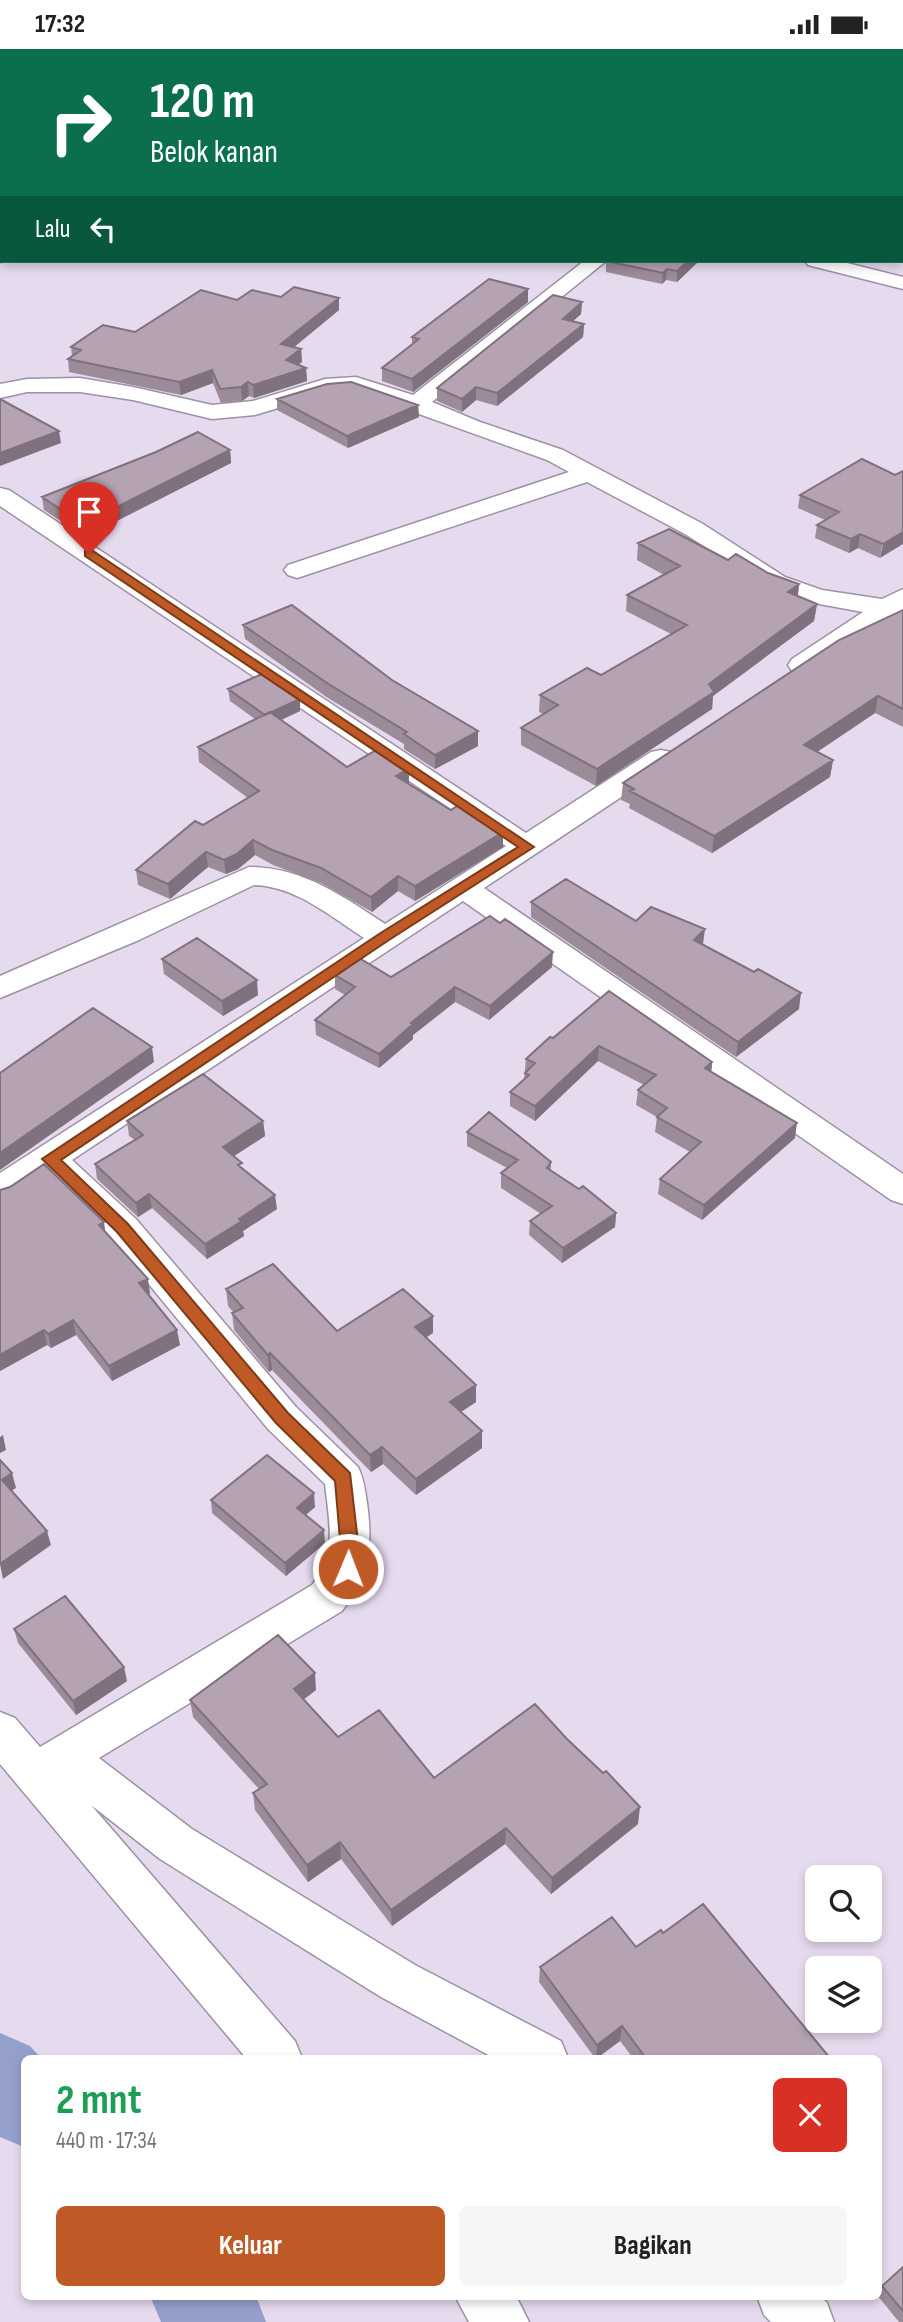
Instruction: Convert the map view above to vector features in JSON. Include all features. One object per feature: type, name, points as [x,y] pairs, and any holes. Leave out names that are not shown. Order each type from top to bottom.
[{"type":"street","points":[[416,403],[593,263]]},
{"type":"street","points":[[823,263],[903,283]]},
{"type":"street","points":[[0,391],[63,382],[92,384],[212,412],[255,408]]},
{"type":"street","points":[[196,435],[255,408],[341,384],[356,384],[555,454],[694,529],[776,582],[817,597],[898,608]]},
{"type":"street","points":[[297,569],[589,473]]},
{"type":"street","points":[[10,501],[45,498]]},
{"type":"street","points":[[10,501],[528,847]]},
{"type":"street","points":[[783,678],[898,608]]},
{"type":"street","points":[[0,1190],[690,739]]},
{"type":"street","points":[[0,988],[175,912],[249,876],[266,874],[289,880],[384,937]]},
{"type":"street","points":[[464,888],[903,1191]]},
{"type":"street","points":[[49,1765],[327,1598],[341,1584],[348,1569],[350,1551],[344,1478],[282,1418],[123,1228],[50,1159]]},
{"type":"street","points":[[0,1732],[398,1981],[538,2055]]},
{"type":"street","points":[[49,1765],[276,2055]]},
{"type":"street","points":[[484,2300],[503,2322]]},
{"type":"street","points":[[787,2300],[808,2322]]},
{"type":"building","points":[[616,263],[686,263],[677,271],[667,269],[663,273]]},
{"type":"building","points":[[489,279],[528,289],[412,379],[382,368],[419,339],[412,337]]},
{"type":"building","points":[[294,287],[339,298],[281,344],[301,349],[286,360],[306,368],[253,385],[248,382],[241,387],[220,389],[212,370],[179,382],[68,359],[81,350],[71,347],[103,325],[135,332],[201,290],[237,300],[252,290],[281,297]]},
{"type":"building","points":[[553,295],[582,302],[563,319],[584,324],[497,393],[476,387],[462,399],[437,388]]},
{"type":"building","points":[[351,382],[418,405],[347,436],[277,399],[327,384]]},
{"type":"building","points":[[0,399],[59,431],[0,453]]},
{"type":"building","points":[[198,432],[230,450],[83,524],[42,497],[156,452]]},
{"type":"building","points":[[862,459],[895,475],[903,471],[903,532],[883,544],[860,534],[851,539],[817,525],[839,512],[800,495]]},
{"type":"building","points":[[669,529],[728,560],[736,554],[768,573],[799,584],[788,592],[817,604],[709,684],[714,692],[597,769],[521,728],[558,705],[540,695],[587,668],[601,675],[687,625],[627,595],[680,566],[638,543]]},
{"type":"building","points":[[292,605],[392,680],[478,731],[435,755],[404,734],[407,732],[327,683],[243,625]]},
{"type":"building","points":[[903,610],[903,709],[878,696],[804,745],[833,760],[714,836],[630,791],[634,789],[623,783],[839,640]]},
{"type":"building","points":[[262,674],[300,699],[265,715],[228,689]]},
{"type":"building","points":[[270,712],[347,767],[378,749],[409,769],[396,776],[451,810],[460,804],[503,832],[415,886],[398,876],[371,897],[321,868],[253,840],[237,854],[224,860],[206,852],[168,884],[136,870],[195,821],[203,825],[259,791],[198,747]]},
{"type":"building","points":[[566,879],[636,921],[651,907],[705,929],[694,940],[754,972],[758,969],[801,993],[738,1042],[531,902]]},
{"type":"building","points":[[490,916],[500,923],[505,919],[553,952],[490,1006],[455,987],[379,1054],[315,1020],[355,987],[335,975],[359,958],[391,977]]},
{"type":"building","points":[[197,938],[257,980],[222,1001],[162,959]]},
{"type":"building","points":[[609,991],[712,1062],[705,1068],[797,1123],[704,1205],[660,1179],[701,1142],[657,1117],[667,1108],[638,1090],[656,1075],[599,1046],[535,1106],[510,1092],[529,1075],[525,1073],[535,1063],[526,1059]]},
{"type":"building","points":[[93,1008],[152,1047],[0,1153],[0,1073]]},
{"type":"building","points":[[203,1074],[263,1121],[223,1147],[242,1163],[238,1165],[275,1195],[239,1219],[242,1221],[205,1244],[149,1194],[136,1203],[95,1164],[143,1135],[127,1121]]},
{"type":"building","points":[[489,1112],[551,1162],[547,1168],[579,1189],[583,1186],[616,1213],[563,1248],[530,1221],[552,1206],[501,1173],[518,1160],[467,1132]]},
{"type":"building","points":[[44,1164],[104,1222],[99,1225],[148,1279],[139,1283],[177,1330],[109,1366],[73,1320],[48,1334],[44,1330],[0,1355],[0,1190],[10,1187]]},
{"type":"building","points":[[273,1264],[337,1331],[403,1289],[433,1316],[415,1327],[476,1385],[450,1402],[482,1431],[416,1479],[382,1447],[370,1455],[270,1353],[268,1355],[232,1313],[243,1308],[226,1289]]},
{"type":"building","points":[[267,1455],[314,1493],[297,1508],[324,1530],[285,1563],[211,1500]]},
{"type":"building","points":[[0,1460],[12,1473],[2,1480],[47,1531],[0,1564]]},
{"type":"building","points":[[65,1596],[124,1667],[73,1701],[14,1629]]},
{"type":"building","points":[[278,1635],[315,1673],[294,1689],[338,1737],[379,1710],[434,1778],[535,1704],[567,1739],[603,1773],[606,1771],[640,1807],[552,1878],[506,1828],[391,1910],[340,1842],[307,1865],[253,1793],[267,1784],[190,1700]]},
{"type":"building","points":[[703,1904],[805,2028],[805,2033],[809,2033],[828,2055],[644,2055],[622,2026],[597,2045],[540,1967],[612,1917],[636,1947],[661,1930],[663,1933]]},
{"type":"building","points":[[903,2267],[903,2311],[882,2286]]},
{"type":"waterway","points":[[0,2076],[21,2100]]},
{"type":"waterway","points":[[200,2300],[220,2322]]},
{"type":"route","points":[[89,554],[528,847],[384,937],[50,1159],[123,1228],[282,1418],[344,1478],[350,1551],[348,1569]]}]
